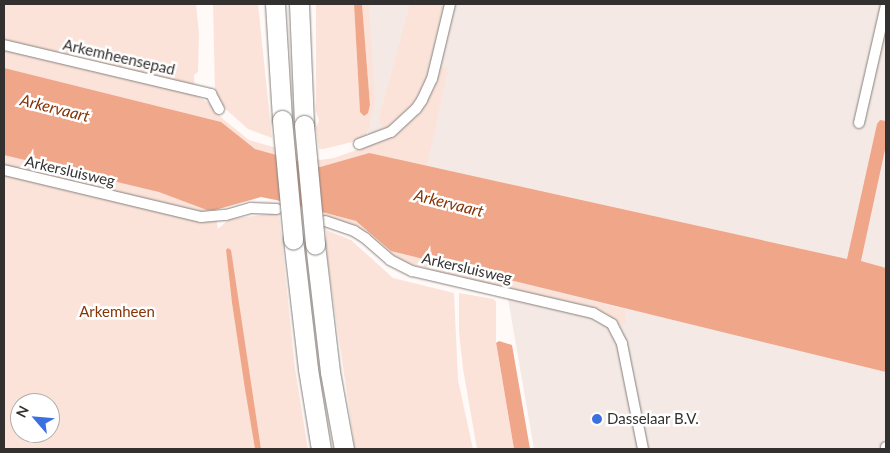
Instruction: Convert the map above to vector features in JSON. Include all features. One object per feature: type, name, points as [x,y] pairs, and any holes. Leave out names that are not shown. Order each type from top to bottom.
[{"type":"highway","points":[[275,4],[282,120],[293,239],[308,369],[321,449]]},
{"type":"highway","points":[[299,4],[304,125],[315,244],[330,372],[344,449]]},
{"type":"street","points":[[359,144],[391,132],[411,114],[422,100],[432,79],[450,4]]},
{"type":"street","points":[[859,123],[886,5]]},
{"type":"street","name":"Arkemheensepad","points":[[4,45],[211,94],[219,109]]},
{"type":"street","name":"Arkersluisweg","points":[[4,170],[201,217],[226,215],[251,208],[277,209]]},
{"type":"street","name":"Arkersluisweg","points":[[325,220],[354,231],[390,260],[412,271],[586,312],[612,324],[622,344],[643,449]]},
{"type":"shaded area","name":"Arkervaart","points":[[367,4],[886,4],[886,268],[422,169],[371,149],[366,118],[371,114]]},
{"type":"shaded area","points":[[504,276],[886,359],[886,449],[534,449]]},
{"type":"green space","name":"Arkemheen","points":[[4,4],[196,4],[199,33],[198,72],[194,75],[195,95],[209,103],[223,119],[249,140],[320,160],[334,158],[359,149],[395,133],[418,114],[430,97],[442,67],[448,68],[427,166],[369,153],[320,167],[255,149],[199,117],[218,229],[229,219],[279,213],[295,368],[308,449],[261,449],[230,249],[226,250],[232,303],[255,449],[4,449]]},
{"type":"green space","points":[[213,4],[258,4],[272,138],[248,129],[221,105],[215,93]]},
{"type":"green space","points":[[316,4],[354,4],[360,112],[368,113],[370,105],[362,4],[369,4],[375,101],[368,131],[364,139],[324,149],[319,149],[316,128],[319,121],[316,111]]},
{"type":"green space","points":[[410,4],[443,4],[425,81],[411,106],[385,129],[379,122],[379,118]]},
{"type":"green space","points":[[324,213],[356,221],[482,273],[625,310],[626,324],[621,325],[603,313],[402,262],[368,235],[351,225],[324,216]]},
{"type":"green space","points":[[326,230],[351,240],[393,278],[454,293],[458,380],[473,449],[355,449],[327,257]]},
{"type":"green space","points":[[459,293],[494,299],[496,302],[496,343],[514,449],[477,449],[463,369],[459,332]]},
{"type":"water","points":[[354,4],[362,4],[370,105],[368,113],[364,116],[360,112]]},
{"type":"water","points":[[4,68],[221,122],[255,149],[320,167],[369,153],[847,259],[877,124],[880,120],[886,121],[886,145],[861,261],[886,268],[886,372],[391,251],[356,221],[276,200],[261,197],[215,210],[207,210],[159,192],[4,155]]},
{"type":"water","points":[[228,248],[231,250],[261,449],[255,449],[245,389],[232,303],[226,250]]},
{"type":"water","points":[[499,341],[512,345],[530,449],[514,449],[496,343]]},
{"type":"place","name":"Dasselaar B.V.","points":[[597,419]]}]
